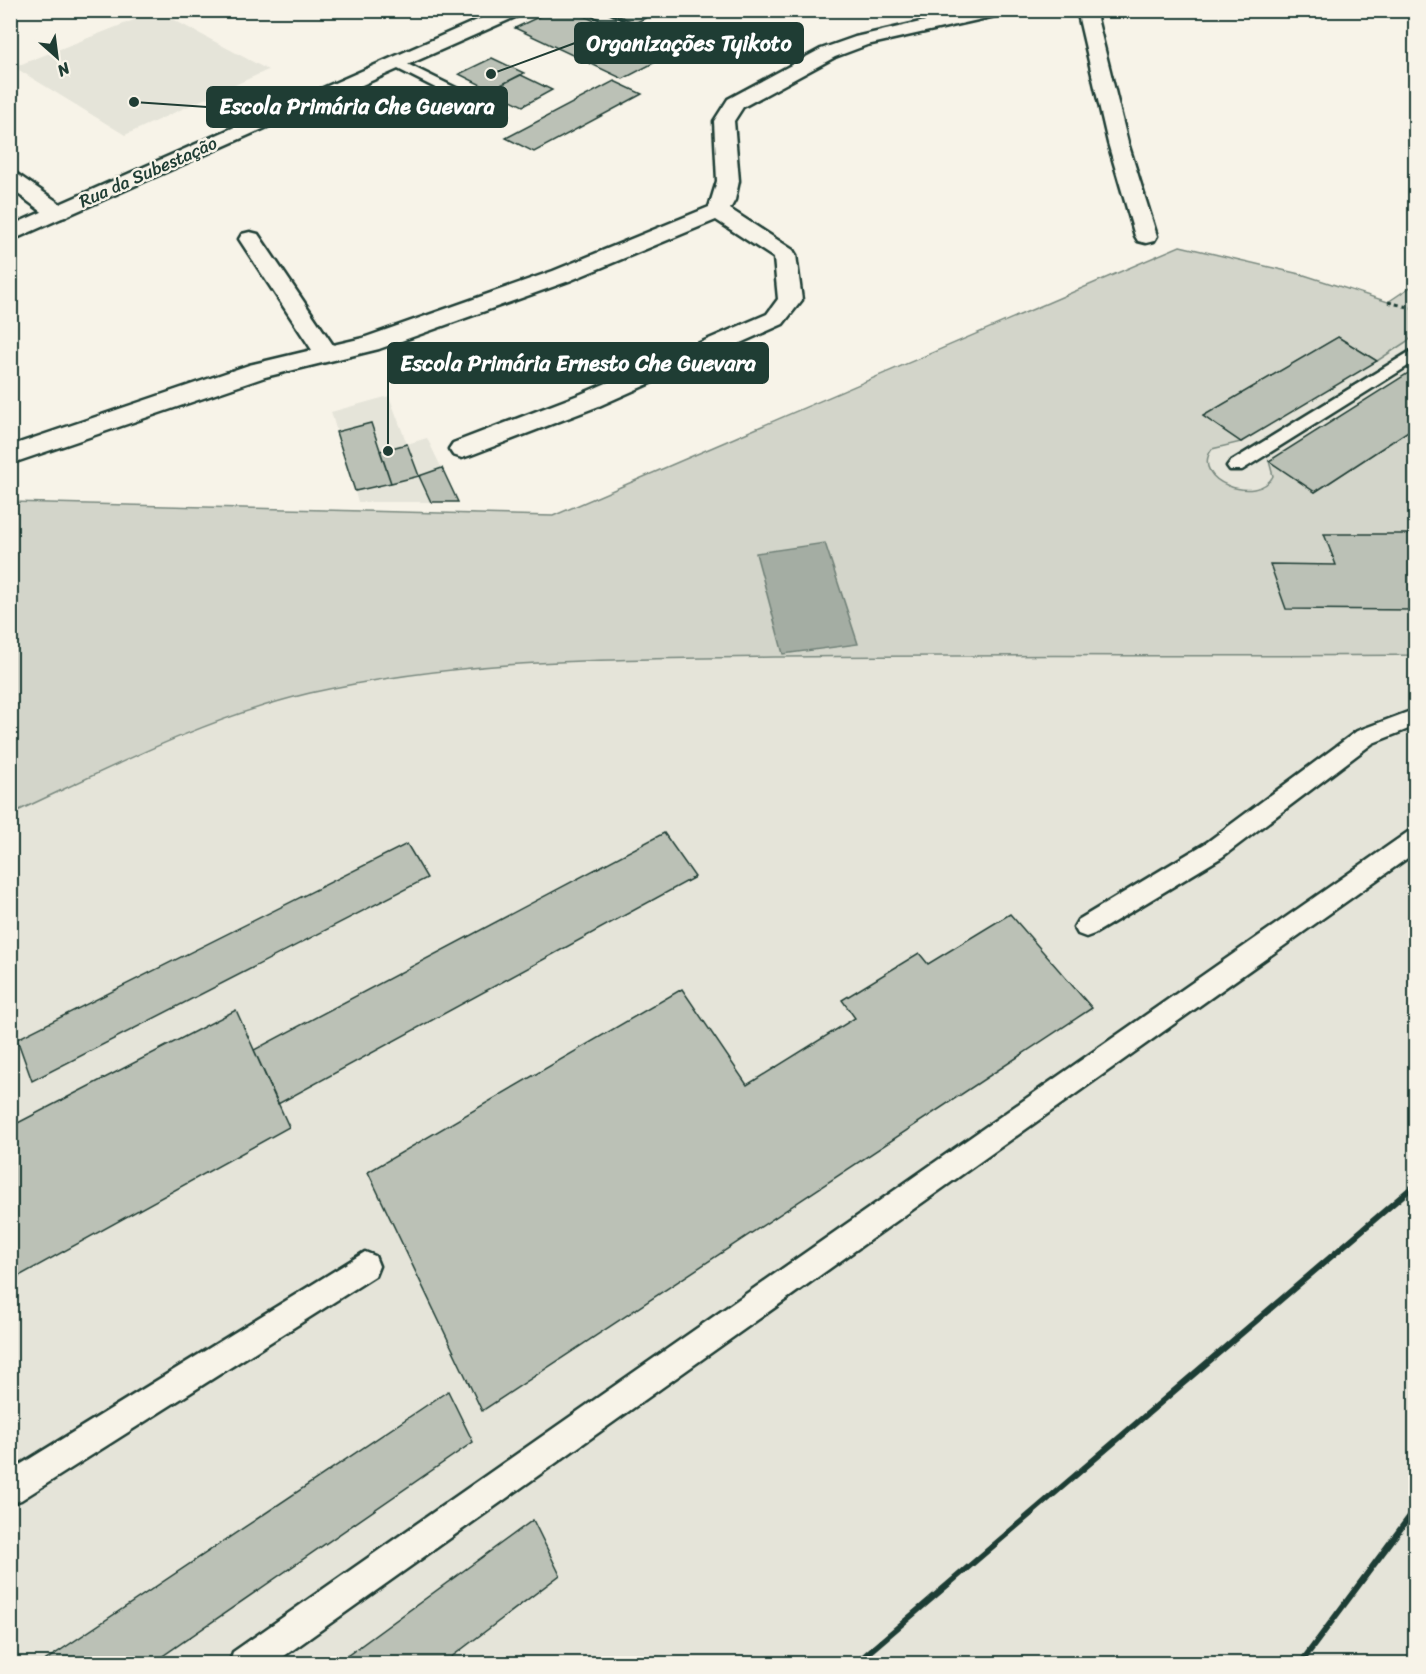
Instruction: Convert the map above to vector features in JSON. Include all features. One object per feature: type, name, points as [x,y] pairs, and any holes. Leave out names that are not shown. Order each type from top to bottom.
[{"type":"street","name":"Rua da Subestação","points":[[10,234],[516,10]]},
{"type":"street","points":[[10,455],[258,371],[370,344],[561,276],[718,211],[724,200],[728,181],[724,121],[735,103],[828,53],[862,41],[1000,10]]},
{"type":"street","points":[[1086,10],[1118,143],[1146,236]]},
{"type":"street","points":[[10,178],[57,213]]},
{"type":"street","points":[[462,449],[590,400],[775,319],[790,300],[785,255],[718,211]]},
{"type":"street","points":[[250,239],[327,355]]},
{"type":"lane","points":[[588,10],[684,53]]},
{"type":"lane","points":[[397,63],[500,115]]},
{"type":"lane","points":[[1236,466],[1416,353]]},
{"type":"lane","points":[[1086,927],[1214,850],[1365,738],[1401,721],[1416,717]]},
{"type":"lane","points":[[245,1664],[1416,839]]},
{"type":"lane","points":[[10,1488],[365,1266]]},
{"type":"path","points":[[1388,303],[1416,309]]},
{"type":"shaded area","points":[[157,11],[268,70],[125,135],[14,67]]},
{"type":"shaded area","points":[[1180,246],[1304,275],[1388,302],[1415,284],[1415,1663],[11,1664],[11,502],[553,516]]},
{"type":"shaded area","points":[[1180,246],[1304,275],[1388,302],[1415,284],[1415,336],[1377,361],[1338,337],[1203,416],[1241,442],[1212,449],[1207,461],[1210,471],[1217,480],[1241,489],[1254,489],[1265,485],[1273,476],[1269,461],[1315,492],[1415,426],[1415,434],[1411,437],[1416,441],[1415,655],[935,656],[600,660],[425,673],[368,681],[310,693],[233,716],[158,746],[11,814],[11,502],[553,516]]},
{"type":"shaded area","points":[[389,396],[407,444],[427,438],[458,502],[358,502],[331,412]]},
{"type":"shaded area","points":[[825,543],[858,644],[783,654],[756,553]]},
{"type":"building","points":[[553,10],[571,10],[669,55],[623,79],[515,28]]},
{"type":"building","points":[[606,10],[642,10],[652,15],[635,23]]},
{"type":"building","points":[[492,58],[524,73],[491,90],[459,74]]},
{"type":"building","points":[[521,75],[552,90],[523,106],[491,90]]},
{"type":"building","points":[[614,81],[642,94],[534,152],[506,138]]},
{"type":"building","points":[[1338,337],[1377,361],[1241,442],[1203,416]]},
{"type":"building","points":[[1416,368],[1416,426],[1315,492],[1269,461]]},
{"type":"building","points":[[371,423],[391,483],[355,491],[336,432]]},
{"type":"building","points":[[407,444],[419,476],[391,483],[380,451]]},
{"type":"building","points":[[442,468],[458,502],[431,502],[419,476]]},
{"type":"building","points":[[1324,534],[1416,534],[1416,610],[1286,609],[1270,564],[1336,565]]},
{"type":"building","points":[[664,833],[695,877],[278,1104],[254,1050]]},
{"type":"building","points":[[407,844],[427,878],[32,1081],[17,1039]]},
{"type":"building","points":[[1010,914],[1092,1008],[482,1411],[368,1172],[682,989],[747,1085],[855,1018],[842,1000],[919,953],[928,964]]},
{"type":"building","points":[[236,1010],[289,1127],[10,1281],[10,1127]]},
{"type":"building","points":[[448,1391],[473,1442],[151,1664],[40,1664]]},
{"type":"building","points":[[533,1520],[560,1575],[442,1664],[336,1664]]},
{"type":"railway","points":[[855,1664],[1416,1184]]},
{"type":"railway","points":[[1300,1664],[1416,1508]]},
{"type":"place","name":"Organizações Tyikoto","points":[[491,74]]},
{"type":"place","name":"Escola Primária Che Guevara","points":[[134,102]]},
{"type":"place","name":"Escola Primária Ernesto Che Guevara","points":[[388,451]]}]
